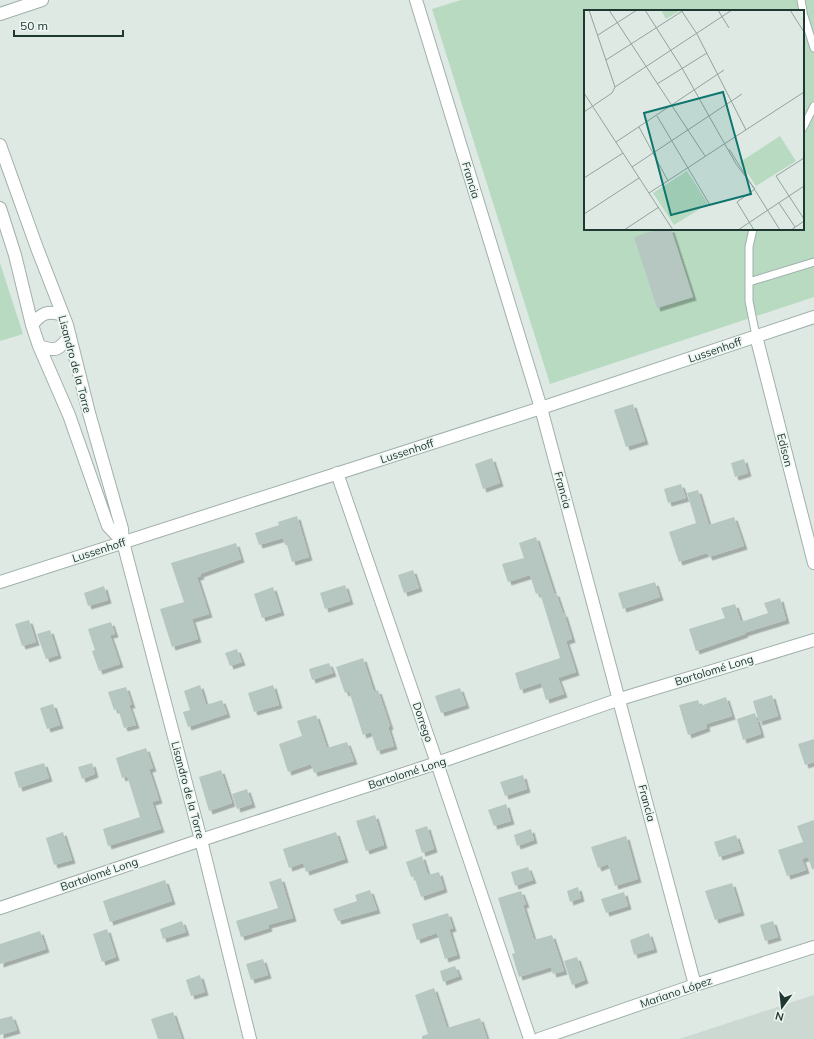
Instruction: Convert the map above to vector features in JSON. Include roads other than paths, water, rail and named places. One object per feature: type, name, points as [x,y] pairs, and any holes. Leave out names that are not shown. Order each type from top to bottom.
[{"type":"street","points":[[0,14],[42,0]]},
{"type":"street","name":"Francia","points":[[416,0],[541,408],[620,699],[695,985]]},
{"type":"street","name":"Lisandro de la Torre","points":[[0,145],[2,159],[70,336],[89,413],[122,529],[123,542],[201,840],[250,1039]]},
{"type":"street","name":"Lisandro de la Torre","points":[[0,208],[16,255],[32,325],[39,346],[69,415],[108,526],[123,542]]},
{"type":"street","points":[[16,255],[36,248]]},
{"type":"street","points":[[32,325],[41,315],[47,313],[54,312],[63,315]]},
{"type":"street","name":"Lussenhoff","points":[[0,582],[541,408],[814,318]]},
{"type":"street","points":[[39,346],[54,350],[60,348],[70,336]]},
{"type":"street","name":"Edison","points":[[756,336],[814,563]]},
{"type":"street","name":"Dorrego","points":[[337,473],[530,1039]]},
{"type":"street","name":"Bartolomé Long","points":[[0,908],[201,840],[437,763],[620,699],[814,640]]},
{"type":"street","name":"Mariano López","points":[[539,1039],[695,985],[814,947]]},
{"type":"lane","points":[[801,0],[803,10]]},
{"type":"lane","points":[[804,15],[814,48]]},
{"type":"lane","points":[[804,126],[814,106]]},
{"type":"lane","points":[[753,230],[749,247],[749,301],[756,336]]},
{"type":"lane","points":[[749,282],[814,262]]}]
